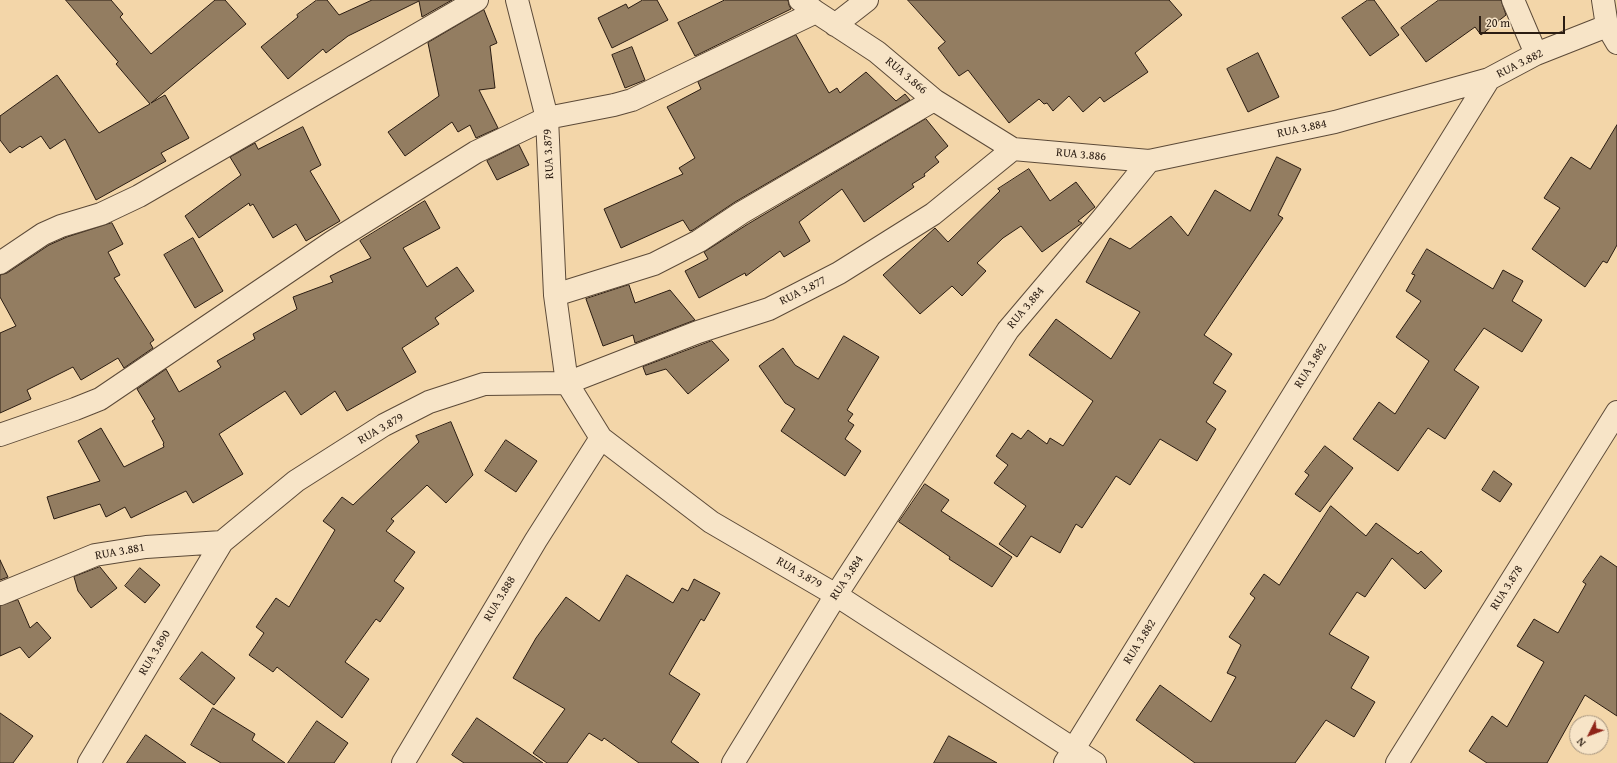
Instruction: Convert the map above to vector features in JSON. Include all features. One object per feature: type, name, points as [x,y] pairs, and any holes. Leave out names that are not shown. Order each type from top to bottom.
[{"type":"street","points":[[0,263],[43,234],[61,226],[101,214],[139,196],[477,0]]},
{"type":"street","name":"RUA 3.879","points":[[517,0],[547,118],[555,295],[567,383],[601,438],[711,522],[836,595],[1070,756],[1095,763]]},
{"type":"street","points":[[836,25],[867,0]]},
{"type":"street","points":[[1513,0],[1536,54]]},
{"type":"street","points":[[1603,0],[1612,34]]},
{"type":"street","points":[[0,436],[100,399],[332,242],[476,152],[547,118],[632,100],[808,6]]},
{"type":"street","name":"RUA 3.866","points":[[808,6],[876,52],[934,100],[1013,150]]},
{"type":"street","name":"RUA 3.882","points":[[1070,756],[1489,79],[1536,54],[1612,34]]},
{"type":"street","name":"RUA 3.884","points":[[732,763],[836,595],[1008,330],[1149,161],[1335,122],[1489,79]]},
{"type":"street","points":[[555,295],[654,264],[699,241],[741,213],[934,100]]},
{"type":"street","name":"RUA 3.886","points":[[1013,150],[1149,161]]},
{"type":"street","name":"RUA 3.877","points":[[567,383],[698,332],[769,309],[839,273],[933,214],[1013,150]]},
{"type":"street","name":"RUA 3.879","points":[[222,542],[296,481],[384,425],[429,402],[484,384],[567,383]]},
{"type":"street","name":"RUA 3.878","points":[[1397,763],[1617,412]]},
{"type":"street","name":"RUA 3.888","points":[[403,763],[536,540],[601,438]]},
{"type":"street","name":"RUA 3.881","points":[[0,594],[95,555],[146,547],[222,542]]},
{"type":"street","name":"RUA 3.890","points":[[89,763],[222,542]]},
{"type":"building","points":[[66,0],[111,0],[123,14],[120,17],[151,54],[215,0],[225,0],[246,24],[151,103],[165,95],[189,138],[161,153],[166,161],[96,200],[65,139],[50,149],[41,136],[22,148],[20,146],[10,153],[0,140],[0,116],[57,75],[99,133],[150,104],[116,64],[118,62]]},
{"type":"building","points":[[317,0],[327,0],[339,15],[372,0],[452,0],[422,17],[419,1],[348,36],[326,53],[323,49],[288,79],[261,47],[298,17],[297,15]]},
{"type":"building","points":[[643,0],[657,0],[668,20],[612,48],[598,18],[626,4],[628,8]]},
{"type":"building","points":[[725,0],[788,0],[791,9],[695,56],[678,23]]},
{"type":"building","points":[[908,0],[1169,0],[1182,15],[1135,53],[1148,72],[1104,102],[1100,97],[1083,112],[1069,96],[1053,111],[1047,103],[1044,104],[1039,99],[1009,123],[968,70],[959,76],[938,48],[945,42]]},
{"type":"building","points":[[1368,0],[1374,0],[1399,35],[1370,56],[1342,18]]},
{"type":"building","points":[[1439,0],[1501,0],[1506,15],[1481,35],[1475,27],[1426,62],[1401,28]]},
{"type":"building","points":[[484,10],[497,43],[490,46],[495,88],[479,90],[498,128],[476,138],[470,125],[458,132],[452,122],[405,156],[388,132],[439,96],[428,43]]},
{"type":"building","points":[[796,35],[829,93],[837,88],[840,93],[866,72],[896,101],[905,94],[910,100],[735,202],[693,230],[690,231],[683,220],[621,248],[604,209],[683,174],[679,168],[695,158],[667,107],[701,89],[698,82]]},
{"type":"building","points":[[632,47],[645,80],[625,88],[612,55]]},
{"type":"building","points":[[1258,53],[1279,97],[1248,112],[1227,69]]},
{"type":"building","points":[[926,119],[948,146],[935,157],[939,162],[924,174],[925,176],[912,184],[914,187],[864,222],[842,189],[799,222],[810,241],[784,257],[780,251],[746,276],[745,273],[699,298],[685,271],[708,259],[704,252],[748,224]]},
{"type":"building","points":[[1617,125],[1617,245],[1607,263],[1603,261],[1585,287],[1532,249],[1560,208],[1544,198],[1571,157],[1590,169]]},
{"type":"building","points":[[303,127],[321,165],[310,171],[340,221],[306,241],[296,224],[273,238],[253,204],[250,206],[249,203],[199,238],[185,216],[241,175],[230,157],[255,143],[258,149]]},
{"type":"building","points":[[519,145],[529,165],[497,180],[487,161]]},
{"type":"building","points":[[1277,157],[1301,169],[1278,215],[1283,218],[1204,335],[1232,354],[1213,383],[1226,391],[1206,422],[1216,429],[1197,461],[1160,439],[1130,485],[1116,476],[1082,528],[1076,524],[1060,553],[1031,536],[1017,557],[999,544],[1026,506],[994,483],[1008,465],[996,456],[1012,433],[1021,439],[1028,430],[1047,444],[1050,438],[1063,446],[1093,401],[1029,355],[1056,319],[1111,359],[1140,312],[1086,282],[1110,238],[1130,249],[1171,216],[1188,236],[1215,190],[1250,211]]},
{"type":"building","points":[[1029,169],[1050,201],[1076,182],[1095,207],[1078,221],[1082,223],[1042,252],[1021,226],[1003,238],[977,263],[986,271],[962,296],[952,286],[920,314],[883,275],[935,228],[948,242],[1000,191],[998,189]]},
{"type":"building","points":[[425,201],[440,228],[403,248],[427,287],[457,267],[474,291],[435,318],[439,324],[402,348],[416,372],[347,411],[335,391],[301,415],[285,391],[219,434],[243,474],[193,503],[186,491],[131,518],[125,507],[106,517],[100,504],[54,519],[47,497],[100,481],[78,441],[101,428],[124,467],[164,447],[164,443],[152,421],[155,419],[137,389],[166,369],[179,392],[221,367],[217,361],[255,339],[253,334],[297,309],[293,297],[333,282],[330,276],[371,258],[360,241]]},
{"type":"building","points":[[112,223],[123,244],[108,252],[120,275],[114,278],[154,340],[150,343],[153,348],[124,368],[118,358],[81,380],[73,367],[27,390],[31,399],[0,413],[0,333],[16,326],[0,297],[0,275],[7,273],[49,245],[67,237]]},
{"type":"building","points":[[193,238],[223,291],[195,308],[164,255]]},
{"type":"building","points":[[1427,249],[1493,289],[1503,270],[1523,281],[1512,301],[1542,320],[1522,352],[1484,328],[1454,370],[1479,387],[1445,439],[1428,428],[1398,471],[1353,439],[1379,402],[1395,414],[1429,361],[1396,337],[1421,301],[1406,291],[1415,275],[1412,274]]},
{"type":"building","points":[[629,285],[635,303],[670,290],[695,320],[635,343],[633,335],[603,346],[586,299]]},
{"type":"building","points":[[844,336],[879,357],[847,410],[853,414],[848,421],[854,425],[845,439],[861,451],[845,476],[781,431],[795,409],[785,403],[759,366],[783,348],[795,365],[818,379]]},
{"type":"building","points":[[712,341],[729,360],[688,394],[666,369],[646,375],[643,367]]},
{"type":"building","points":[[451,422],[473,475],[446,503],[427,485],[391,519],[394,521],[386,531],[415,552],[394,581],[404,588],[380,622],[376,619],[345,662],[369,679],[342,718],[277,667],[273,672],[249,655],[264,633],[256,627],[276,598],[289,607],[335,530],[323,521],[342,497],[353,505],[419,442],[416,436]]},
{"type":"building","points":[[506,440],[537,461],[516,492],[485,471]]},
{"type":"building","points":[[1325,446],[1353,468],[1320,512],[1295,494],[1309,475],[1305,472]]},
{"type":"building","points":[[1494,471],[1512,484],[1500,502],[1482,490]]},
{"type":"building","points":[[925,484],[949,500],[941,511],[1012,557],[992,587],[949,559],[950,557],[899,522]]},
{"type":"building","points":[[1331,506],[1366,536],[1376,523],[1418,554],[1421,551],[1442,571],[1425,589],[1392,558],[1365,597],[1357,592],[1329,634],[1369,657],[1351,688],[1375,702],[1354,737],[1326,720],[1295,763],[1195,763],[1136,720],[1160,685],[1211,722],[1236,677],[1227,673],[1241,645],[1229,637],[1255,598],[1250,594],[1264,574],[1279,585]]},
{"type":"building","points":[[1601,556],[1617,567],[1617,716],[1585,695],[1574,715],[1569,715],[1569,724],[1547,763],[1487,763],[1469,751],[1492,716],[1507,727],[1544,662],[1517,646],[1534,619],[1558,633],[1586,584],[1583,582]]},
{"type":"building","points":[[0,560],[8,577],[0,580]]},
{"type":"building","points":[[100,567],[117,588],[91,608],[78,591],[74,577]]},
{"type":"building","points":[[140,568],[160,585],[145,603],[125,586]]},
{"type":"building","points":[[627,575],[673,603],[682,588],[688,591],[694,579],[720,593],[704,621],[701,619],[669,674],[700,694],[671,742],[699,763],[639,763],[604,738],[602,741],[589,733],[567,763],[547,763],[533,753],[565,709],[513,678],[536,638],[566,597],[599,621]]},
{"type":"building","points":[[18,600],[30,628],[37,622],[51,638],[29,658],[20,647],[0,656],[0,606]]},
{"type":"building","points":[[202,652],[235,678],[214,705],[180,679]]},
{"type":"building","points":[[213,708],[255,734],[252,740],[285,763],[221,763],[191,745]]},
{"type":"building","points":[[0,713],[33,736],[13,763],[0,763]]},
{"type":"building","points":[[477,718],[543,763],[464,763],[452,755]]},
{"type":"building","points":[[317,721],[348,743],[334,763],[288,763]]},
{"type":"building","points":[[146,735],[186,763],[127,763]]},
{"type":"building","points":[[949,736],[997,763],[934,763]]}]
